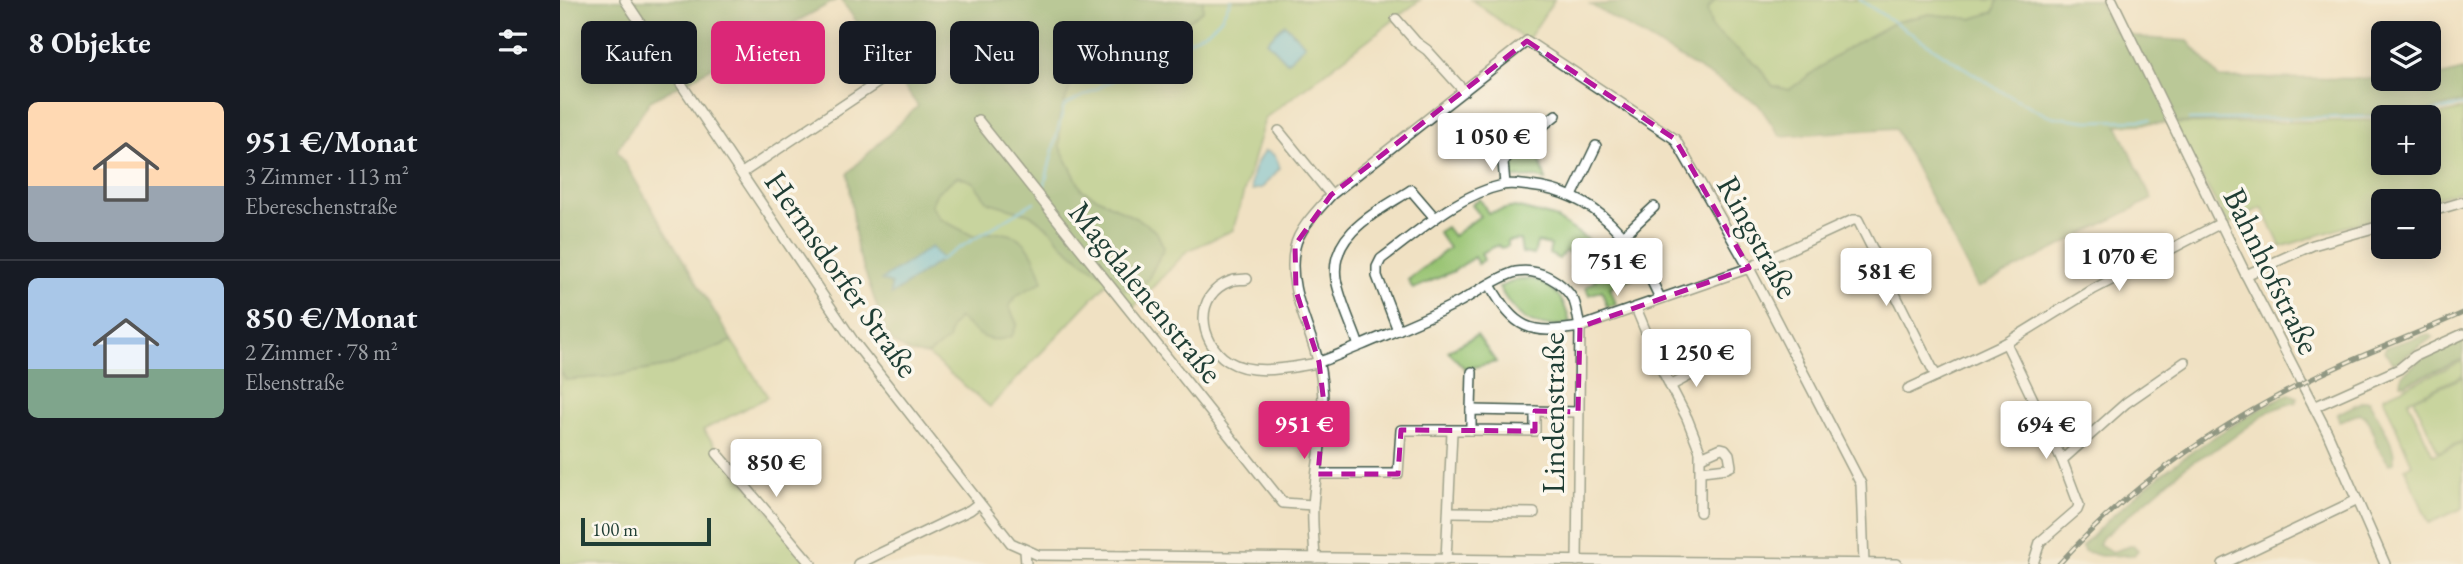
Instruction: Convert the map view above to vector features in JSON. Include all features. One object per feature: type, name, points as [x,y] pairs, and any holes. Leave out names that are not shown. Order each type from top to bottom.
[{"type":"street","name":"Hermsdorfer Straße","points":[[625,0],[854,342],[1011,543],[1025,551]]},
{"type":"street","name":"Bahnhofstraße","points":[[2112,0],[2246,275],[2314,407],[2385,564]]},
{"type":"street","points":[[1315,558],[1313,505],[1324,404],[1319,362],[1293,274],[1295,245],[1309,221],[1331,195],[1464,91],[1396,19]]},
{"type":"street","name":"Ringstraße","points":[[1464,91],[1527,41],[1675,139],[1749,268],[1861,484],[1864,564]]},
{"type":"street","points":[[742,173],[876,84]]},
{"type":"street","points":[[1505,184],[1503,162],[1513,150],[1556,115]]},
{"type":"street","name":"Magdalenenstraße","points":[[978,120],[1283,503],[1313,505]]},
{"type":"street","points":[[1279,131],[1331,195]]},
{"type":"street","points":[[1572,195],[1597,146]]},
{"type":"street","points":[[1398,330],[1377,276],[1377,267],[1381,260],[1435,218],[1469,198],[1505,184],[1540,187],[1572,195],[1607,220],[1623,236],[1649,274],[1660,298]]},
{"type":"street","points":[[1359,346],[1336,281],[1340,247],[1349,233],[1411,190],[1435,218]]},
{"type":"street","points":[[2441,208],[2463,202]]},
{"type":"street","points":[[1623,236],[1654,206]]},
{"type":"street","points":[[1490,285],[1506,312],[1524,325],[1557,331],[1580,327],[1749,268],[1858,220],[1936,376]]},
{"type":"street","points":[[1908,389],[2006,343],[2094,289],[2221,223]]},
{"type":"street","points":[[2246,275],[2314,245],[2371,229]]},
{"type":"street","name":"Lindenstraße","points":[[1247,279],[1231,281],[1216,290],[1206,304],[1203,322],[1210,342],[1228,361],[1248,368],[1282,369],[1319,362],[1398,330],[1458,303],[1516,272],[1541,273],[1561,283],[1575,302],[1580,327],[1577,561]]},
{"type":"street","points":[[1636,308],[1687,418],[1701,457],[1700,512]]},
{"type":"street","points":[[2314,407],[2399,369],[2415,356],[2463,334]]},
{"type":"street","points":[[2006,343],[2062,460],[2079,505],[2077,510],[2040,542],[2033,564]]},
{"type":"street","points":[[2062,460],[2126,402],[2185,362]]},
{"type":"street","points":[[1670,386],[1707,366]]},
{"type":"street","points":[[1471,430],[1472,372]]},
{"type":"street","points":[[1471,410],[1578,412]]},
{"type":"street","points":[[1318,474],[1398,474],[1401,430],[1535,431],[1535,411]]},
{"type":"street","points":[[1446,560],[1452,432]]},
{"type":"street","points":[[1701,457],[1721,448],[1725,449],[1732,461],[1727,468],[1702,471]]},
{"type":"street","points":[[718,453],[811,564]]},
{"type":"street","points":[[2223,564],[2357,500]]},
{"type":"street","points":[[858,564],[970,510],[979,503]]},
{"type":"street","points":[[1450,512],[1534,513]]},
{"type":"street","points":[[1026,564],[1025,551],[1038,555],[1315,558],[1340,561],[1897,564]]},
{"type":"highlighted area","points":[[1527,41],[1675,139],[1749,268],[1580,327],[1578,412],[1535,411],[1535,431],[1401,430],[1398,474],[1318,474],[1324,404],[1319,362],[1296,291],[1295,245],[1331,195]]},
{"type":"green space","points":[[560,0],[836,0],[797,21],[711,21],[711,68],[697,75],[697,21],[581,21],[581,84],[681,84],[650,101],[617,150],[732,341],[668,366],[613,376],[566,380],[560,370]]},
{"type":"green space","points":[[841,0],[1203,0],[1203,10],[1187,21],[1053,21],[1053,84],[1071,84],[1059,119],[1060,147],[1082,190],[1145,223],[1157,233],[1164,248],[1147,281],[1126,290],[1081,260],[1062,244],[1052,231],[1030,214],[988,202],[973,182],[958,176],[937,192],[931,205],[940,219],[973,236],[1001,233],[1020,239],[1033,255],[1043,281],[1016,296],[1009,307],[1017,324],[1012,336],[995,340],[983,337],[959,318],[951,327],[948,340],[928,355],[911,353],[893,342],[884,327],[857,249],[848,173],[918,106],[902,84],[936,84],[936,21],[856,21]]},
{"type":"green space","points":[[1203,0],[1420,0],[1265,118],[1233,230],[1187,251],[1130,311],[1107,283],[990,407],[928,355],[948,340],[951,327],[959,318],[1017,324],[1009,307],[1016,296],[988,232],[973,236],[940,219],[931,205],[937,192],[958,176],[973,182],[988,202],[1029,214],[1052,231],[1062,244],[1147,281],[1164,248],[1157,233],[1145,223],[1082,190],[1060,147],[1059,119],[1071,84],[1193,84],[1193,21],[1187,21],[1203,10]]},
{"type":"green space","points":[[1472,0],[1554,0],[1527,41]]},
{"type":"green space","points":[[1661,0],[1715,0],[1707,10],[1712,29],[1758,66],[1773,86],[1789,90],[1844,50],[1895,22],[1930,14],[1972,19],[1994,12],[1998,0],[2099,0],[2113,30],[2143,38],[2188,41],[2220,78],[2371,79],[2371,91],[2441,91],[2441,76],[2463,70],[2463,102],[2441,108],[2441,105],[2371,105],[2371,116],[2117,125],[2152,199],[1978,288],[1895,128],[1780,136],[1758,104],[1591,5]]},
{"type":"green space","points":[[1715,0],[1998,0],[1994,12],[1971,19],[1930,14],[1895,22],[1844,50],[1789,90],[1773,86],[1758,66],[1712,29],[1707,10]]},
{"type":"green space","points":[[2463,109],[2463,190],[2441,197],[2441,189],[2371,189],[2371,219],[2281,247],[2262,207],[2228,225],[2173,124],[2371,120],[2371,175],[2441,175],[2441,114]]},
{"type":"green space","points":[[1534,144],[1546,180],[1535,177],[1511,178],[1507,165]]},
{"type":"green space","points":[[1480,199],[1488,213],[1515,207],[1554,217],[1590,241],[1612,269],[1633,252],[1647,272],[1610,287],[1616,304],[1607,307],[1602,290],[1589,295],[1586,287],[1596,280],[1587,267],[1576,275],[1571,267],[1576,258],[1565,251],[1559,259],[1549,254],[1551,245],[1537,242],[1534,255],[1522,253],[1520,240],[1508,241],[1508,246],[1501,248],[1498,245],[1481,253],[1484,260],[1478,264],[1474,257],[1454,271],[1413,289],[1408,280],[1449,248],[1438,232],[1446,227],[1453,236],[1480,216],[1472,204]]},
{"type":"green space","points":[[1533,279],[1548,286],[1558,295],[1570,323],[1546,326],[1527,320],[1512,307],[1499,287],[1517,280]]},
{"type":"green space","points":[[2428,334],[2433,337],[2397,362],[2393,362],[2384,351],[2386,347]]},
{"type":"green space","points":[[1477,335],[1496,362],[1465,369],[1448,351]]},
{"type":"green space","points":[[732,341],[768,397],[703,430],[811,564],[560,564],[560,370],[566,380],[613,376],[668,366]]},
{"type":"green space","points":[[2463,341],[2463,359],[2405,384],[2401,383],[2402,375],[2422,358]]},
{"type":"green space","points":[[2463,361],[2463,375],[2408,401],[2433,455],[2463,443],[2463,508],[2429,523],[2405,468],[2412,464],[2383,397]]},
{"type":"green space","points":[[2463,377],[2463,441],[2438,452],[2414,399]]},
{"type":"green space","points":[[2289,394],[2297,397],[2296,402],[2271,410],[2224,444],[2189,464],[2102,538],[2099,544],[2112,552],[2133,545],[2138,550],[2134,555],[2101,556],[2084,551],[2082,546],[2099,529],[2172,466],[2267,404]]},
{"type":"green space","points":[[2363,401],[2369,401],[2386,431],[2394,463],[2389,464],[2377,446],[2365,416],[2359,414],[2339,421],[2339,413]]},
{"type":"water","points":[[1285,24],[1305,45],[1287,62],[1267,41]]},
{"type":"water","points":[[1265,151],[1275,156],[1280,168],[1262,188],[1252,190],[1254,169]]},
{"type":"water","points":[[931,247],[942,259],[891,295],[891,284],[881,280]]},
{"type":"waterway","points":[[1042,195],[1064,106],[1209,30],[1221,18],[1231,0]]},
{"type":"waterway","points":[[1860,0],[1997,89],[2048,116],[2088,121],[2150,120]]},
{"type":"waterway","points":[[2189,120],[2415,116],[2463,105]]},
{"type":"waterway","points":[[940,260],[1034,202]]},
{"type":"railway","points":[[2059,564],[2134,492],[2218,431],[2323,373],[2463,313]]}]
